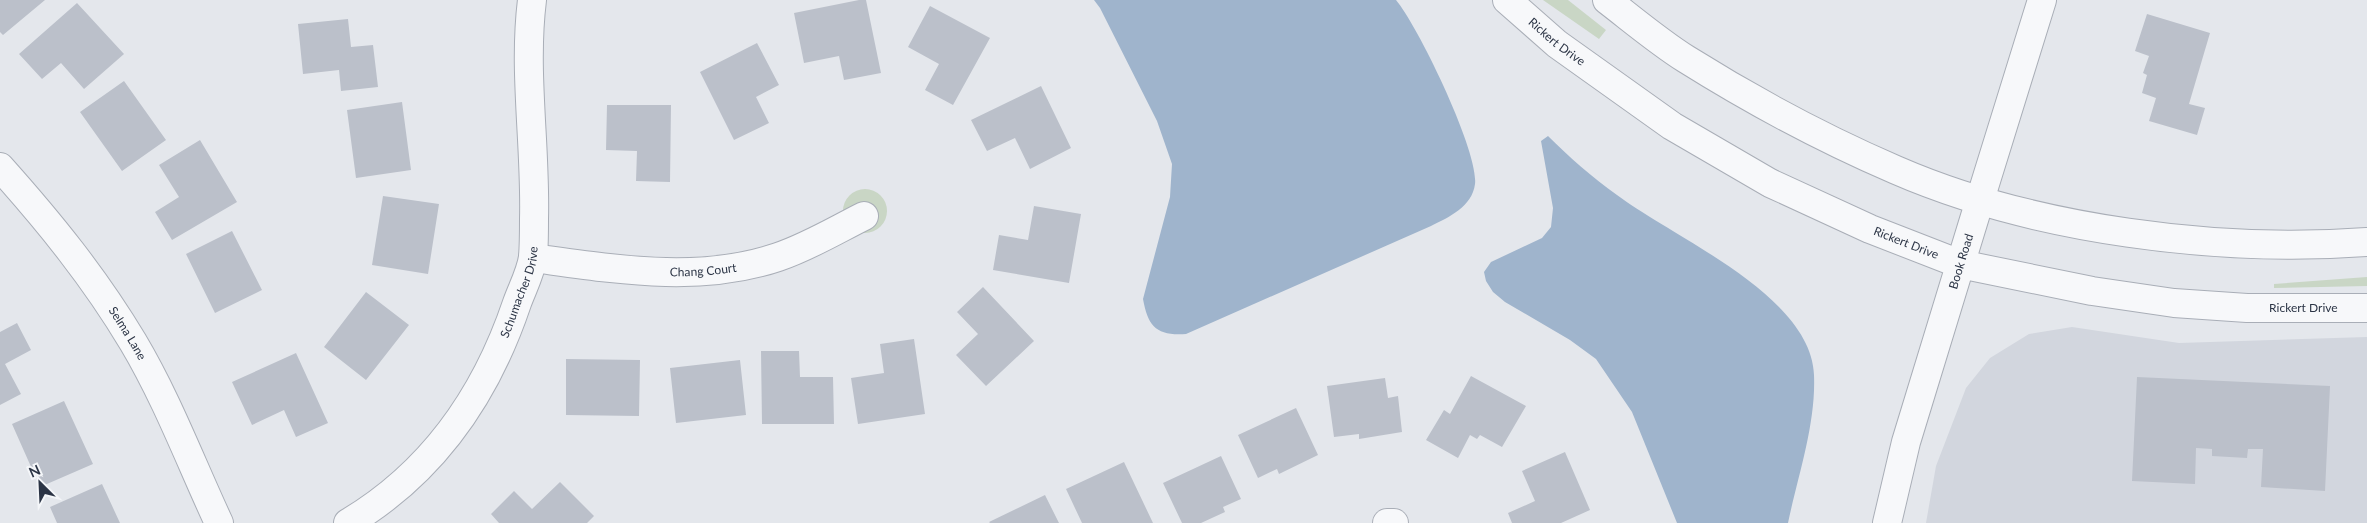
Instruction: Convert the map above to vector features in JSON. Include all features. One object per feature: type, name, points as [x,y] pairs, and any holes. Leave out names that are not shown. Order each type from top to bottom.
[{"type":"street","name":"Schumacher Drive","points":[[348,523],[408,478],[440,446],[475,398],[507,334],[533,258],[535,160],[528,31],[532,0]]},
{"type":"street","name":"Rickert Drive","points":[[1507,0],[1557,44],[1680,131],[1770,183],[1870,229],[1960,264],[2092,291],[2174,303],[2247,308],[2367,308]]},
{"type":"street","points":[[1607,0],[1685,58],[1788,118],[1896,170],[1980,200],[2092,226],[2215,243],[2293,245],[2367,242]]},
{"type":"street","name":"Book Road","points":[[1887,523],[1906,442],[2042,0]]},
{"type":"street","name":"Selma Lane","points":[[0,167],[77,256],[133,342],[156,386],[219,523]]},
{"type":"street","name":"Chang Court","points":[[533,258],[627,270],[682,272],[736,267],[778,257],[864,216]]},
{"type":"street","points":[[1387,523],[1394,523]]},
{"type":"shaded area","points":[[2072,327],[2179,343],[2367,337],[2367,523],[1926,523],[1936,466],[1966,388],[1990,358],[2029,334]]},
{"type":"green space","points":[[1543,0],[1568,0],[1606,30],[1599,39]]},
{"type":"green space","points":[[865,189],[877,193],[883,199],[887,211],[883,223],[877,229],[865,233],[853,229],[847,223],[843,211],[847,199],[853,193]]},
{"type":"green space","points":[[2367,277],[2367,286],[2274,288],[2274,284]]},
{"type":"water","points":[[1094,0],[1396,0],[1432,61],[1458,119],[1474,168],[1475,184],[1473,192],[1465,205],[1459,210],[1431,226],[1186,334],[1161,331],[1151,323],[1143,299],[1170,197],[1172,164],[1157,121],[1100,8]]},
{"type":"water","points":[[1548,136],[1581,167],[1617,195],[1736,271],[1765,294],[1790,319],[1807,346],[1814,375],[1812,412],[1788,523],[1677,523],[1632,412],[1596,359],[1570,340],[1505,302],[1493,292],[1486,281],[1484,272],[1491,262],[1542,238],[1551,227],[1553,208],[1541,141]]},
{"type":"building","points":[[0,0],[45,0],[3,35],[0,32]]},
{"type":"building","points":[[866,0],[881,73],[844,80],[839,56],[804,63],[794,13]]},
{"type":"building","points":[[77,3],[124,54],[84,89],[61,63],[42,79],[19,54]]},
{"type":"building","points":[[930,6],[990,38],[953,105],[925,90],[939,64],[908,47]]},
{"type":"building","points":[[2147,14],[2210,33],[2189,104],[2205,108],[2197,135],[2149,121],[2156,98],[2142,93],[2147,75],[2143,73],[2149,56],[2135,51]]},
{"type":"building","points":[[348,19],[351,47],[373,45],[378,87],[341,91],[339,70],[303,74],[298,24]]},
{"type":"building","points":[[757,43],[779,85],[756,97],[769,123],[734,140],[700,72]]},
{"type":"building","points":[[124,81],[166,140],[122,171],[80,112]]},
{"type":"building","points":[[1041,86],[1071,148],[1030,169],[1015,138],[987,151],[971,120]]},
{"type":"building","points":[[402,102],[411,170],[356,178],[347,110]]},
{"type":"building","points":[[607,105],[671,105],[670,182],[636,181],[637,151],[606,150]]},
{"type":"building","points":[[200,140],[237,202],[172,240],[155,212],[179,197],[159,165]]},
{"type":"building","points":[[383,196],[439,204],[428,274],[372,265]]},
{"type":"building","points":[[1034,206],[1081,214],[1069,283],[993,270],[999,235],[1028,240]]},
{"type":"building","points":[[232,231],[262,290],[215,313],[186,254]]},
{"type":"building","points":[[983,287],[1034,341],[986,386],[956,355],[978,334],[957,312]]},
{"type":"building","points":[[366,292],[409,325],[366,380],[324,347]]},
{"type":"building","points":[[17,323],[31,350],[5,364],[21,394],[0,405],[0,332]]},
{"type":"building","points":[[914,339],[925,414],[858,424],[851,378],[884,373],[880,344]]},
{"type":"building","points":[[761,351],[799,351],[800,377],[833,377],[834,424],[762,424]]},
{"type":"building","points":[[296,353],[328,423],[296,437],[284,410],[252,425],[232,382]]},
{"type":"building","points":[[566,359],[640,360],[639,416],[566,415]]},
{"type":"building","points":[[740,360],[746,415],[676,423],[670,368]]},
{"type":"building","points":[[1471,376],[1526,406],[1502,447],[1480,435],[1477,439],[1470,435],[1458,458],[1426,440],[1444,410],[1450,414]]},
{"type":"building","points":[[2137,377],[2330,386],[2325,491],[2261,487],[2263,449],[2248,449],[2247,458],[2212,456],[2212,449],[2196,448],[2195,484],[2132,481]]},
{"type":"building","points":[[1385,378],[1388,398],[1398,396],[1402,432],[1359,439],[1359,434],[1334,437],[1327,386]]},
{"type":"building","points":[[64,401],[93,464],[40,487],[12,424]]},
{"type":"building","points":[[1296,408],[1318,455],[1279,474],[1277,469],[1258,478],[1238,435]]},
{"type":"building","points":[[1565,452],[1590,510],[1561,523],[1512,523],[1508,513],[1535,501],[1522,471]]},
{"type":"building","points":[[1221,456],[1241,499],[1223,507],[1225,512],[1201,523],[1182,523],[1163,483]]},
{"type":"building","points":[[1124,462],[1153,523],[1082,523],[1066,489]]},
{"type":"building","points":[[560,482],[594,516],[587,523],[499,523],[491,514],[514,491],[532,509]]},
{"type":"building","points":[[102,484],[120,523],[57,523],[50,507]]},
{"type":"building","points":[[1045,495],[1059,523],[989,522]]}]
